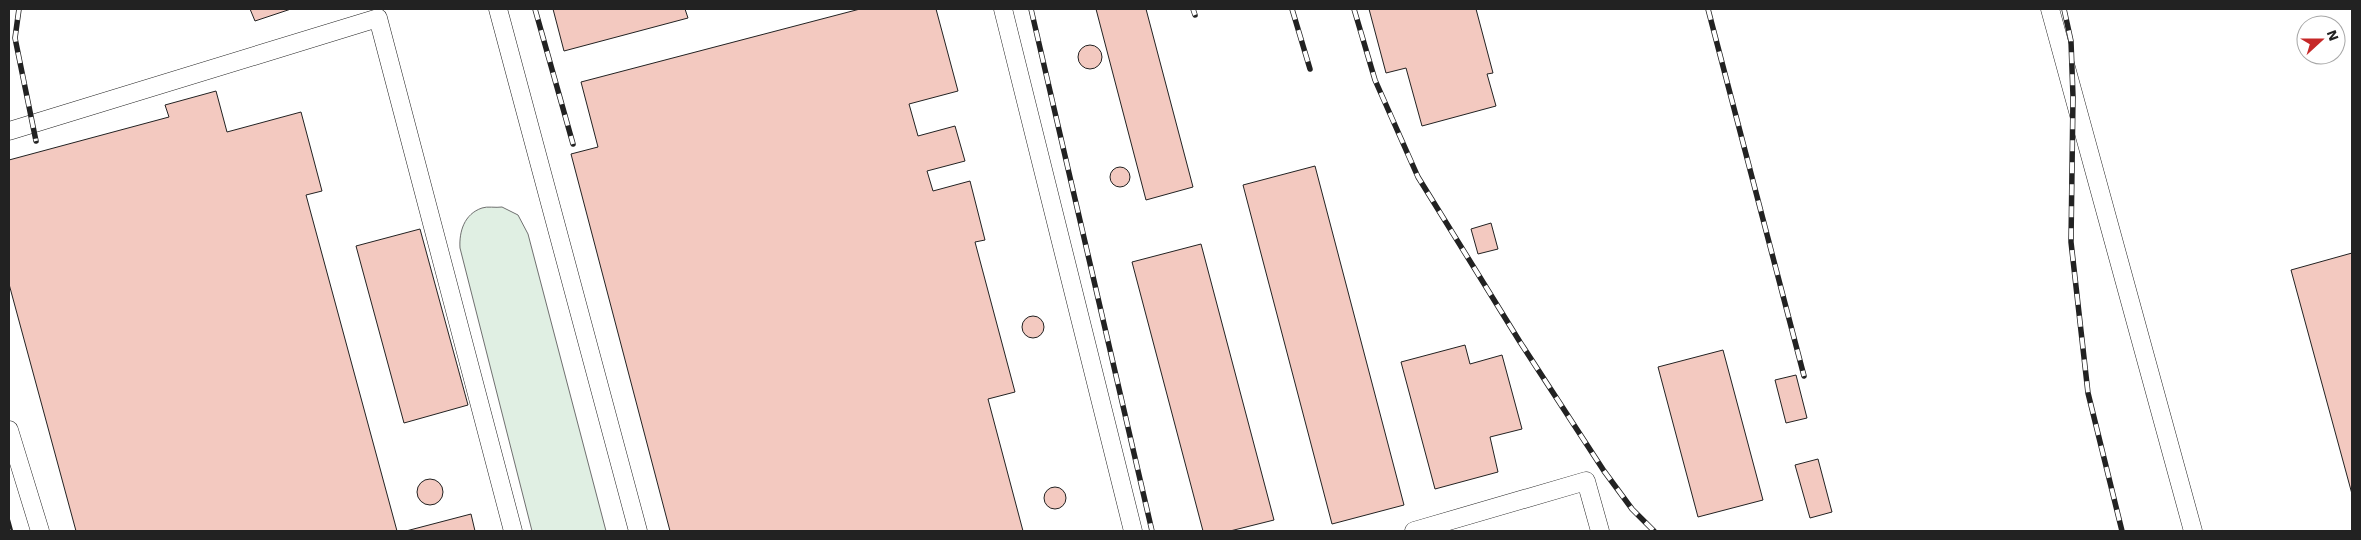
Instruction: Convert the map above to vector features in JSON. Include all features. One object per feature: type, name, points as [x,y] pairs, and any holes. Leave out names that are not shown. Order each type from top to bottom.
[{"type":"street","points":[[498,9],[638,531]]},
{"type":"street","points":[[1003,9],[1133,531]]},
{"type":"street","points":[[2050,9],[2193,531]]},
{"type":"street","points":[[9,131],[378,18],[513,531]]},
{"type":"street","points":[[9,430],[40,531]]},
{"type":"street","points":[[1414,531],[1586,481],[1600,531]]},
{"type":"green space","points":[[484,207],[502,207],[518,215],[528,234],[606,531],[532,531],[460,248],[460,236],[464,224],[471,215]]},
{"type":"building","points":[[250,9],[291,9],[255,21]]},
{"type":"building","points":[[553,9],[685,9],[688,18],[564,51]]},
{"type":"building","points":[[860,9],[936,9],[958,91],[909,104],[918,136],[955,126],[965,161],[927,171],[933,191],[970,181],[985,240],[975,242],[1015,392],[988,399],[1023,531],[670,531],[571,154],[598,147],[581,82]]},
{"type":"building","points":[[1096,9],[1146,9],[1193,187],[1146,200]]},
{"type":"building","points":[[1369,9],[1476,9],[1493,73],[1487,74],[1496,106],[1422,126],[1406,68],[1386,73]]},
{"type":"building","points":[[1090,45],[1095,46],[1101,52],[1101,62],[1095,68],[1090,69],[1085,68],[1079,62],[1078,57],[1079,52],[1085,46]]},
{"type":"building","points":[[216,91],[227,132],[301,112],[322,191],[306,195],[397,531],[76,531],[9,284],[9,160],[169,117],[165,105]]},
{"type":"building","points":[[1315,166],[1404,505],[1332,524],[1243,185]]},
{"type":"building","points":[[1116,167],[1124,167],[1130,173],[1130,181],[1124,187],[1116,187],[1110,181],[1110,173]]},
{"type":"building","points":[[1491,223],[1498,249],[1478,254],[1471,229]]},
{"type":"building","points":[[420,229],[468,405],[404,423],[356,246]]},
{"type":"building","points":[[1201,244],[1274,520],[1230,531],[1203,531],[1132,262]]},
{"type":"building","points":[[2352,253],[2352,494],[2291,270]]},
{"type":"building","points":[[1033,316],[1041,319],[1044,327],[1041,335],[1033,338],[1025,335],[1022,327],[1025,319]]},
{"type":"building","points":[[1465,345],[1470,364],[1502,355],[1522,429],[1490,437],[1498,472],[1435,489],[1401,362]]},
{"type":"building","points":[[1723,350],[1763,500],[1698,517],[1658,367]]},
{"type":"building","points":[[1796,375],[1807,418],[1786,423],[1775,380]]},
{"type":"building","points":[[1818,459],[1832,512],[1810,518],[1795,465]]},
{"type":"building","points":[[430,479],[439,483],[443,492],[439,501],[430,505],[421,501],[417,492],[421,483]]},
{"type":"building","points":[[1055,487],[1063,490],[1066,498],[1063,506],[1055,509],[1047,506],[1044,498],[1047,490]]},
{"type":"building","points":[[471,514],[475,531],[406,531]]},
{"type":"railway","points":[[19,9],[15,38],[36,141]]},
{"type":"railway","points":[[535,9],[573,144]]},
{"type":"railway","points":[[1031,9],[1152,531]]},
{"type":"railway","points":[[1193,9],[1195,15]]},
{"type":"railway","points":[[1292,9],[1310,69]]},
{"type":"railway","points":[[1354,9],[1375,80],[1418,177],[1520,342],[1604,471],[1632,509],[1654,531]]},
{"type":"railway","points":[[1708,9],[1804,376]]},
{"type":"railway","points":[[2064,9],[2071,41],[2073,97],[2071,242],[2088,393],[2122,531]]},
{"type":"wall","points":[[9,520],[12,531]]}]
